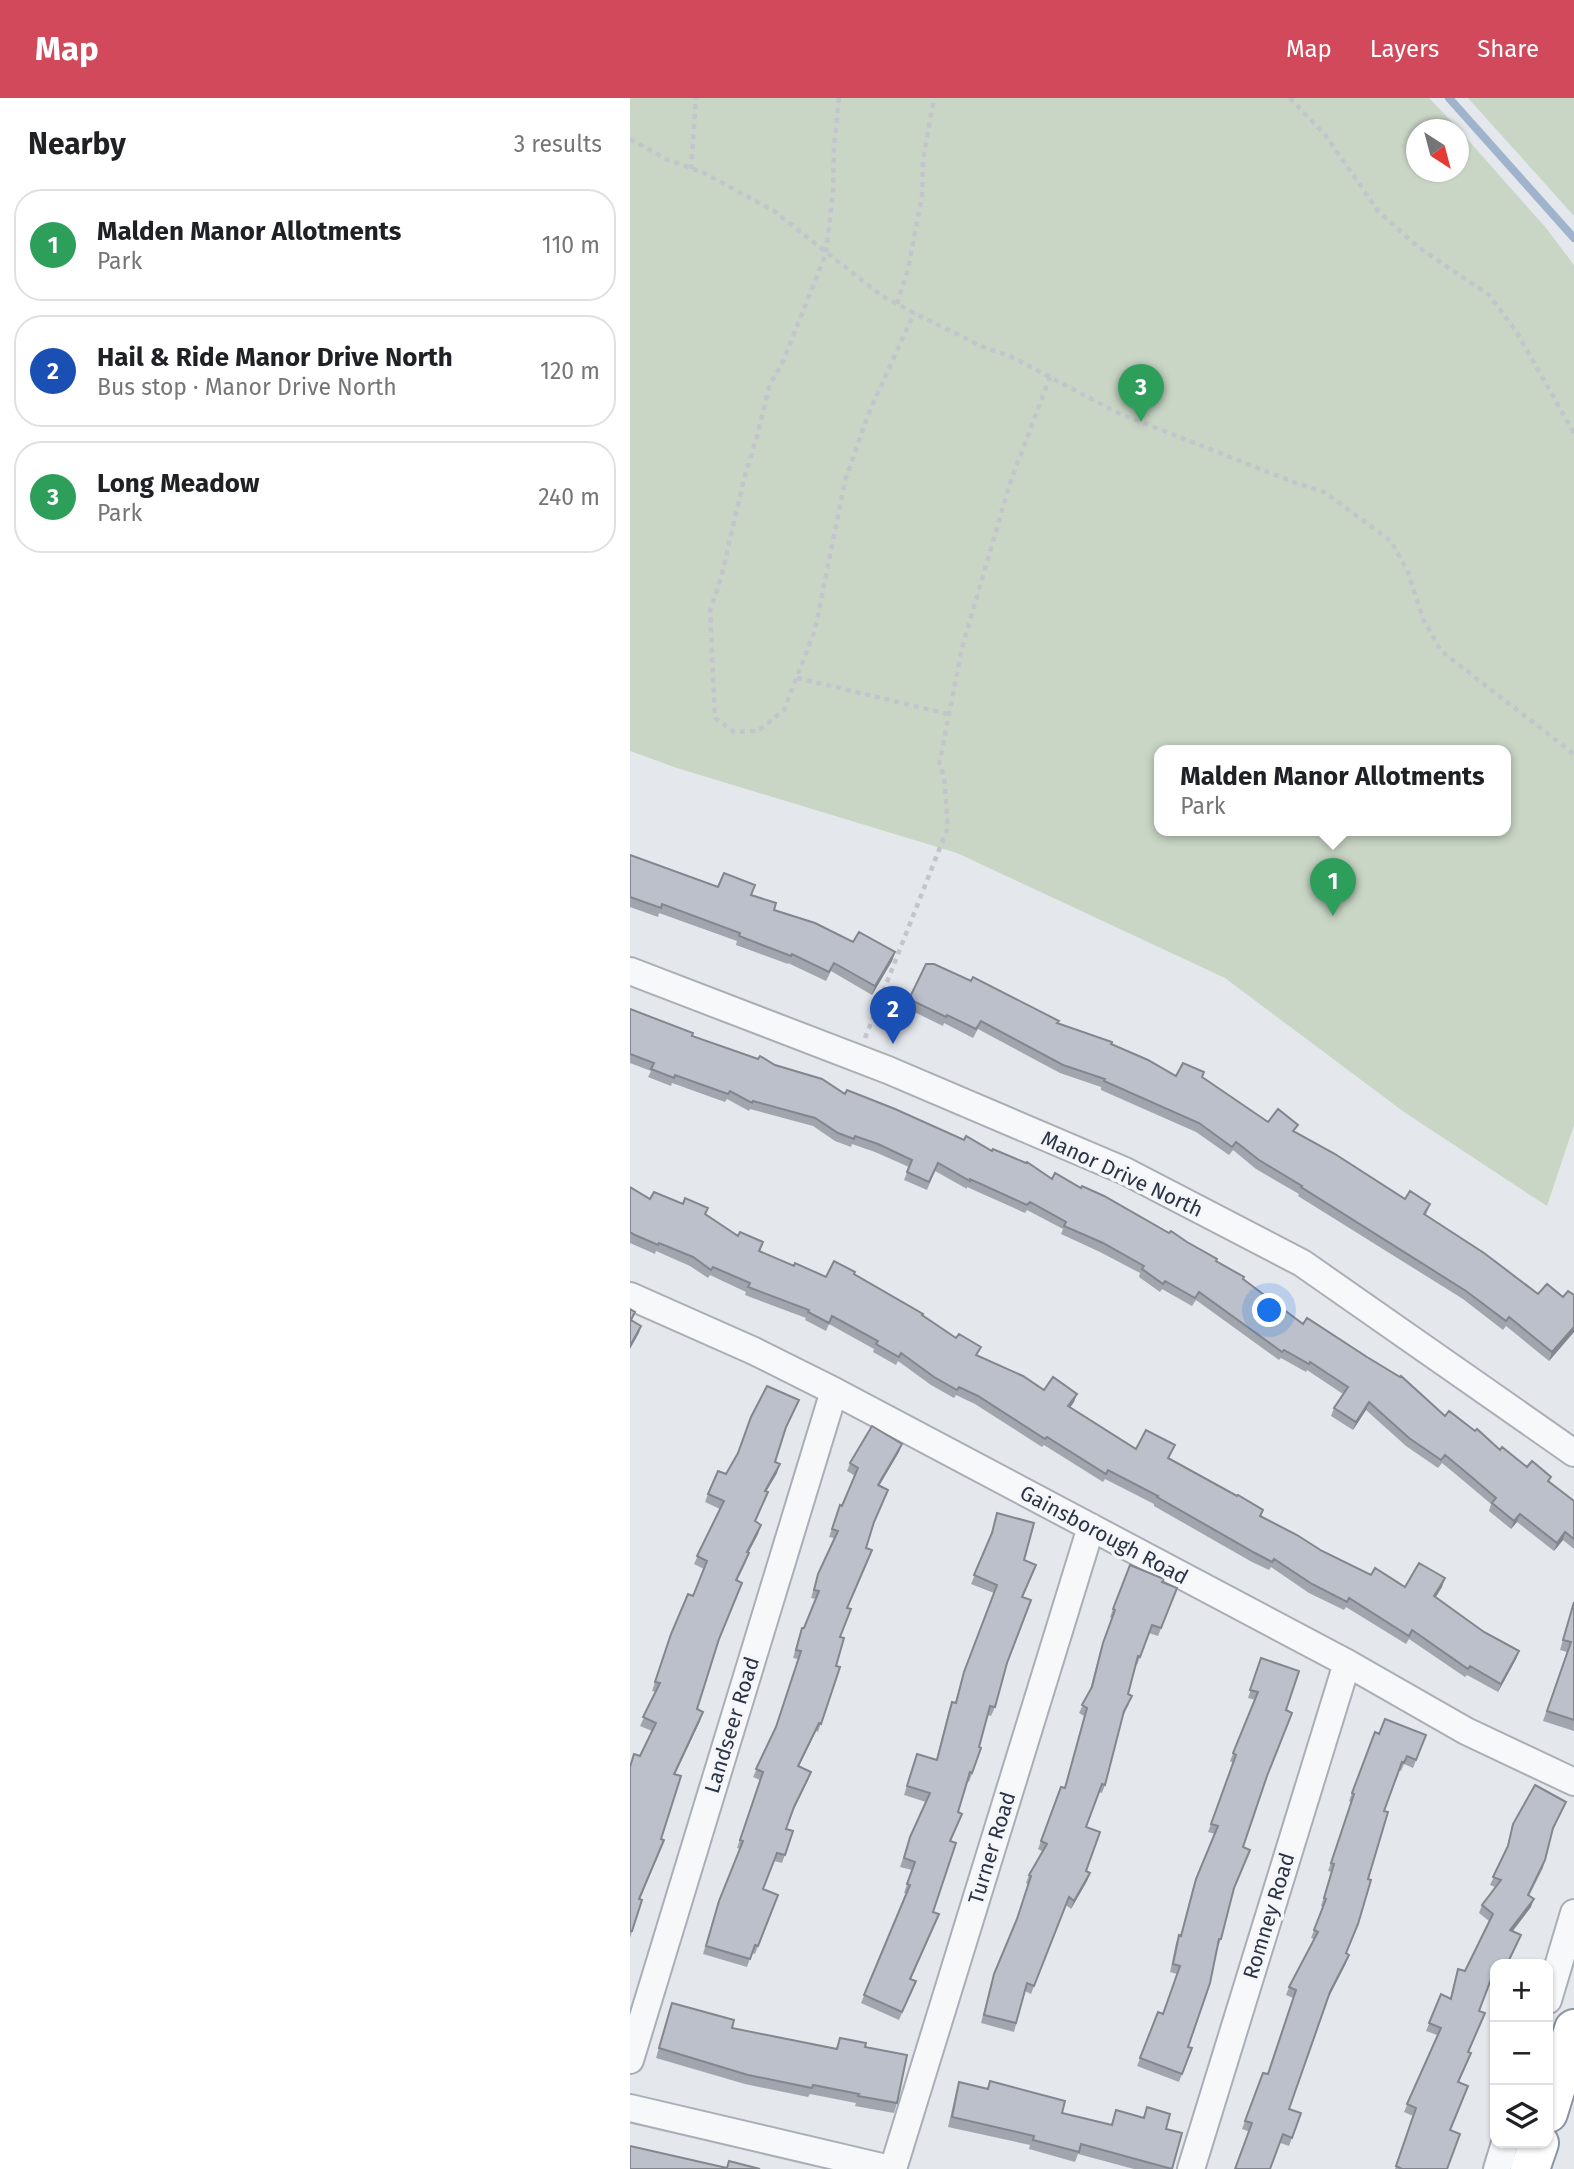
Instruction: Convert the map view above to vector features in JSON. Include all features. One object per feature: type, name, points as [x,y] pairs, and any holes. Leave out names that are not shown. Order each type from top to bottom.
[{"type":"highway","points":[[1553,2097],[1574,2029]]},
{"type":"highway","points":[[1530,2169],[1537,2148]]},
{"type":"street","name":"Manor Drive North","points":[[630,971],[857,1058],[1125,1171],[1302,1263],[1574,1453]]},
{"type":"street","name":"Gainsborough Road","points":[[630,1296],[754,1351],[834,1391],[1347,1663],[1465,1731],[1574,1782]]},
{"type":"street","name":"Landseer Road","points":[[630,2060],[834,1391]]},
{"type":"street","name":"Turner Road","points":[[892,2169],[1091,1527]]},
{"type":"street","name":"Romney Road","points":[[1191,2169],[1347,1663]]},
{"type":"street","points":[[1553,1983],[1574,1913]]},
{"type":"street","points":[[630,2108],[892,2169]]},
{"type":"street","points":[[1497,2169],[1503,2148]]},
{"type":"path","points":[[691,169],[696,98]]},
{"type":"path","points":[[839,98],[826,253],[784,359],[769,387],[721,578],[710,611],[715,718],[734,732],[758,731],[784,710],[815,630],[845,481],[868,415],[914,313]]},
{"type":"path","points":[[897,304],[908,269],[922,196],[923,160],[934,98]]},
{"type":"path","points":[[1290,98],[1326,136],[1378,211],[1418,247],[1489,295],[1516,331],[1574,433]]},
{"type":"path","points":[[630,139],[666,159],[742,192],[774,211],[882,296],[914,313],[1010,356],[1118,413],[1324,492],[1391,541],[1408,572],[1423,619],[1441,651],[1574,754]]},
{"type":"path","points":[[857,1058],[948,827],[944,776],[939,765],[962,648],[1010,483],[1050,377]]},
{"type":"path","points":[[797,678],[948,714]]},
{"type":"green space","points":[[630,98],[1429,98],[1449,119],[1406,119],[1406,182],[1469,182],[1469,141],[1546,228],[1574,265],[1574,1125],[1547,1206],[1404,1112],[1225,978],[957,853],[677,768],[630,751]]},
{"type":"green space","points":[[1468,98],[1574,98],[1574,216]]},
{"type":"building","points":[[630,855],[718,887],[724,873],[755,885],[751,895],[776,903],[774,910],[815,923],[853,942],[859,932],[895,952],[875,986],[834,963],[829,972],[792,954],[791,956],[739,936],[740,933],[662,904],[661,908],[630,897]]},
{"type":"building","points":[[926,964],[934,964],[971,981],[973,977],[1059,1021],[1057,1023],[1112,1042],[1111,1044],[1176,1076],[1183,1063],[1204,1072],[1202,1077],[1268,1122],[1278,1109],[1298,1125],[1293,1131],[1335,1154],[1405,1199],[1410,1191],[1430,1204],[1424,1214],[1484,1253],[1538,1294],[1547,1284],[1563,1297],[1568,1291],[1574,1295],[1574,1327],[1552,1352],[1509,1317],[1506,1321],[1466,1291],[1259,1160],[1236,1142],[1232,1147],[1199,1123],[1104,1081],[1105,1079],[1063,1065],[981,1021],[976,1029],[909,999]]},
{"type":"building","points":[[630,1009],[693,1033],[692,1036],[758,1059],[760,1056],[775,1065],[822,1079],[845,1094],[847,1090],[964,1140],[966,1136],[992,1151],[993,1149],[1027,1162],[1052,1179],[1055,1173],[1081,1188],[1082,1186],[1104,1196],[1169,1233],[1171,1231],[1244,1277],[1243,1279],[1303,1324],[1307,1318],[1401,1376],[1445,1416],[1449,1411],[1527,1467],[1532,1461],[1551,1477],[1548,1481],[1574,1501],[1574,1539],[1565,1532],[1557,1543],[1520,1514],[1514,1521],[1492,1503],[1496,1498],[1445,1455],[1441,1460],[1409,1438],[1369,1402],[1356,1422],[1334,1408],[1348,1387],[1310,1362],[1309,1364],[1284,1350],[1282,1352],[1199,1292],[1195,1298],[1165,1281],[1163,1284],[1142,1269],[1144,1266],[1103,1243],[1064,1226],[1066,1222],[1030,1202],[1027,1205],[970,1181],[938,1163],[929,1182],[907,1172],[912,1160],[878,1144],[838,1133],[815,1118],[753,1101],[752,1103],[730,1091],[728,1094],[651,1069],[654,1063],[630,1054]]},
{"type":"building","points":[[630,1187],[650,1199],[654,1192],[683,1204],[685,1198],[708,1208],[705,1214],[738,1236],[740,1232],[763,1242],[759,1251],[794,1266],[795,1263],[826,1277],[834,1261],[923,1314],[956,1338],[959,1334],[981,1347],[976,1355],[1023,1376],[1044,1390],[1053,1377],[1077,1394],[1068,1406],[1136,1449],[1146,1430],[1175,1445],[1168,1458],[1263,1510],[1260,1516],[1371,1575],[1375,1568],[1405,1587],[1419,1563],[1445,1578],[1434,1596],[1484,1632],[1519,1651],[1501,1684],[1470,1666],[1468,1669],[1412,1630],[1409,1636],[1349,1598],[1347,1602],[1312,1584],[1274,1559],[1272,1562],[1255,1553],[1108,1470],[1106,1474],[978,1396],[959,1387],[957,1390],[901,1353],[899,1357],[876,1344],[878,1341],[832,1316],[829,1323],[808,1312],[809,1310],[748,1287],[750,1283],[713,1267],[711,1270],[693,1257],[635,1235],[630,1232]]},
{"type":"building","points":[[630,1309],[635,1312],[631,1320],[641,1326],[630,1346]]},
{"type":"building","points":[[767,1386],[799,1400],[786,1427],[775,1462],[780,1464],[765,1491],[768,1492],[755,1521],[761,1525],[736,1580],[742,1583],[719,1639],[697,1709],[703,1712],[674,1774],[681,1776],[661,1839],[664,1840],[639,1899],[642,1900],[630,1931],[630,1767],[634,1754],[640,1756],[656,1723],[643,1717],[660,1683],[655,1682],[671,1634],[688,1594],[693,1596],[707,1561],[697,1556],[724,1501],[708,1494],[718,1471],[726,1474],[738,1453],[751,1417]]},
{"type":"building","points":[[872,1426],[902,1444],[878,1485],[888,1490],[866,1548],[872,1550],[847,1608],[851,1609],[840,1637],[844,1638],[836,1666],[840,1667],[821,1724],[819,1723],[798,1766],[811,1772],[786,1829],[793,1831],[785,1855],[777,1853],[763,1889],[778,1895],[758,1946],[755,1945],[750,1959],[706,1946],[719,1901],[743,1841],[740,1840],[763,1772],[756,1769],[776,1727],[801,1651],[796,1650],[802,1628],[819,1591],[814,1590],[818,1574],[838,1531],[832,1529],[858,1468],[850,1463]]},
{"type":"building","points":[[997,1513],[1034,1523],[1024,1560],[1036,1565],[1022,1597],[1031,1600],[1007,1663],[995,1707],[990,1706],[979,1747],[981,1748],[972,1773],[970,1772],[958,1812],[962,1814],[950,1841],[956,1843],[933,1912],[939,1914],[910,1979],[916,1981],[902,2012],[864,1995],[910,1885],[907,1884],[915,1862],[904,1858],[910,1837],[930,1793],[907,1786],[917,1754],[937,1760],[952,1702],[956,1703],[964,1672],[997,1585],[974,1575],[992,1533]]},
{"type":"building","points":[[1130,1565],[1164,1579],[1162,1582],[1177,1588],[1161,1628],[1152,1625],[1140,1657],[1138,1656],[1128,1694],[1132,1696],[1124,1711],[1105,1785],[1102,1784],[1086,1827],[1100,1832],[1086,1871],[1090,1873],[1074,1901],[1069,1897],[1034,1986],[1027,1983],[1016,2023],[984,2015],[994,1974],[1017,1919],[1031,1876],[1029,1875],[1047,1844],[1041,1841],[1061,1787],[1065,1788],[1087,1708],[1082,1705],[1092,1687],[1115,1610],[1113,1609]]},
{"type":"building","points":[[1574,1602],[1574,1720],[1547,1711],[1571,1642],[1563,1640]]},
{"type":"building","points":[[1261,1658],[1299,1671],[1286,1710],[1292,1713],[1243,1847],[1250,1850],[1234,1888],[1210,1983],[1188,2047],[1192,2048],[1182,2074],[1140,2058],[1158,2012],[1163,2014],[1180,1966],[1173,1964],[1179,1935],[1181,1936],[1196,1879],[1218,1826],[1211,1824],[1236,1755],[1233,1753],[1258,1692],[1250,1690]]},
{"type":"building","points":[[1385,1719],[1426,1735],[1416,1760],[1407,1756],[1404,1763],[1402,1762],[1384,1811],[1388,1812],[1358,1924],[1346,1953],[1349,1955],[1330,1992],[1289,2109],[1301,2113],[1292,2138],[1283,2134],[1270,2169],[1235,2169],[1252,2123],[1245,2121],[1263,2073],[1268,2074],[1296,1990],[1289,1987],[1318,1932],[1314,1930],[1326,1899],[1324,1898],[1334,1864],[1331,1863],[1354,1794],[1352,1793],[1375,1732],[1379,1734]]},
{"type":"building","points":[[1535,1785],[1566,1802],[1553,1828],[1545,1860],[1528,1895],[1534,1899],[1510,1930],[1521,1935],[1509,1959],[1490,1959],[1490,1982],[1479,2011],[1485,2013],[1458,2082],[1468,2086],[1450,2130],[1460,2134],[1447,2169],[1402,2169],[1396,2166],[1416,2108],[1407,2104],[1441,2028],[1429,2023],[1441,1994],[1451,1999],[1458,1969],[1465,1971],[1493,1914],[1482,1905],[1501,1880],[1493,1877],[1508,1846],[1513,1824]]},
{"type":"building","points":[[672,2003],[734,2020],[732,2028],[837,2049],[840,2038],[866,2043],[865,2047],[907,2055],[897,2103],[813,2085],[812,2088],[748,2075],[659,2048]]},
{"type":"building","points":[[990,2081],[1065,2101],[1062,2113],[1112,2125],[1116,2110],[1144,2118],[1147,2107],[1170,2114],[1166,2129],[1182,2133],[1172,2169],[1081,2144],[1079,2152],[1033,2140],[1034,2136],[952,2117],[959,2082],[988,2089]]},
{"type":"building","points":[[630,2146],[727,2168],[729,2161],[760,2169],[630,2169]]},
{"type":"waterway","points":[[1449,98],[1574,238]]},
{"type":"place","name":"Long Meadow","points":[[1141,422]]},
{"type":"place","name":"Malden Manor Allotments","points":[[1333,916]]},
{"type":"place","name":"Hail & Ride Manor Drive North","points":[[893,1044]]}]
